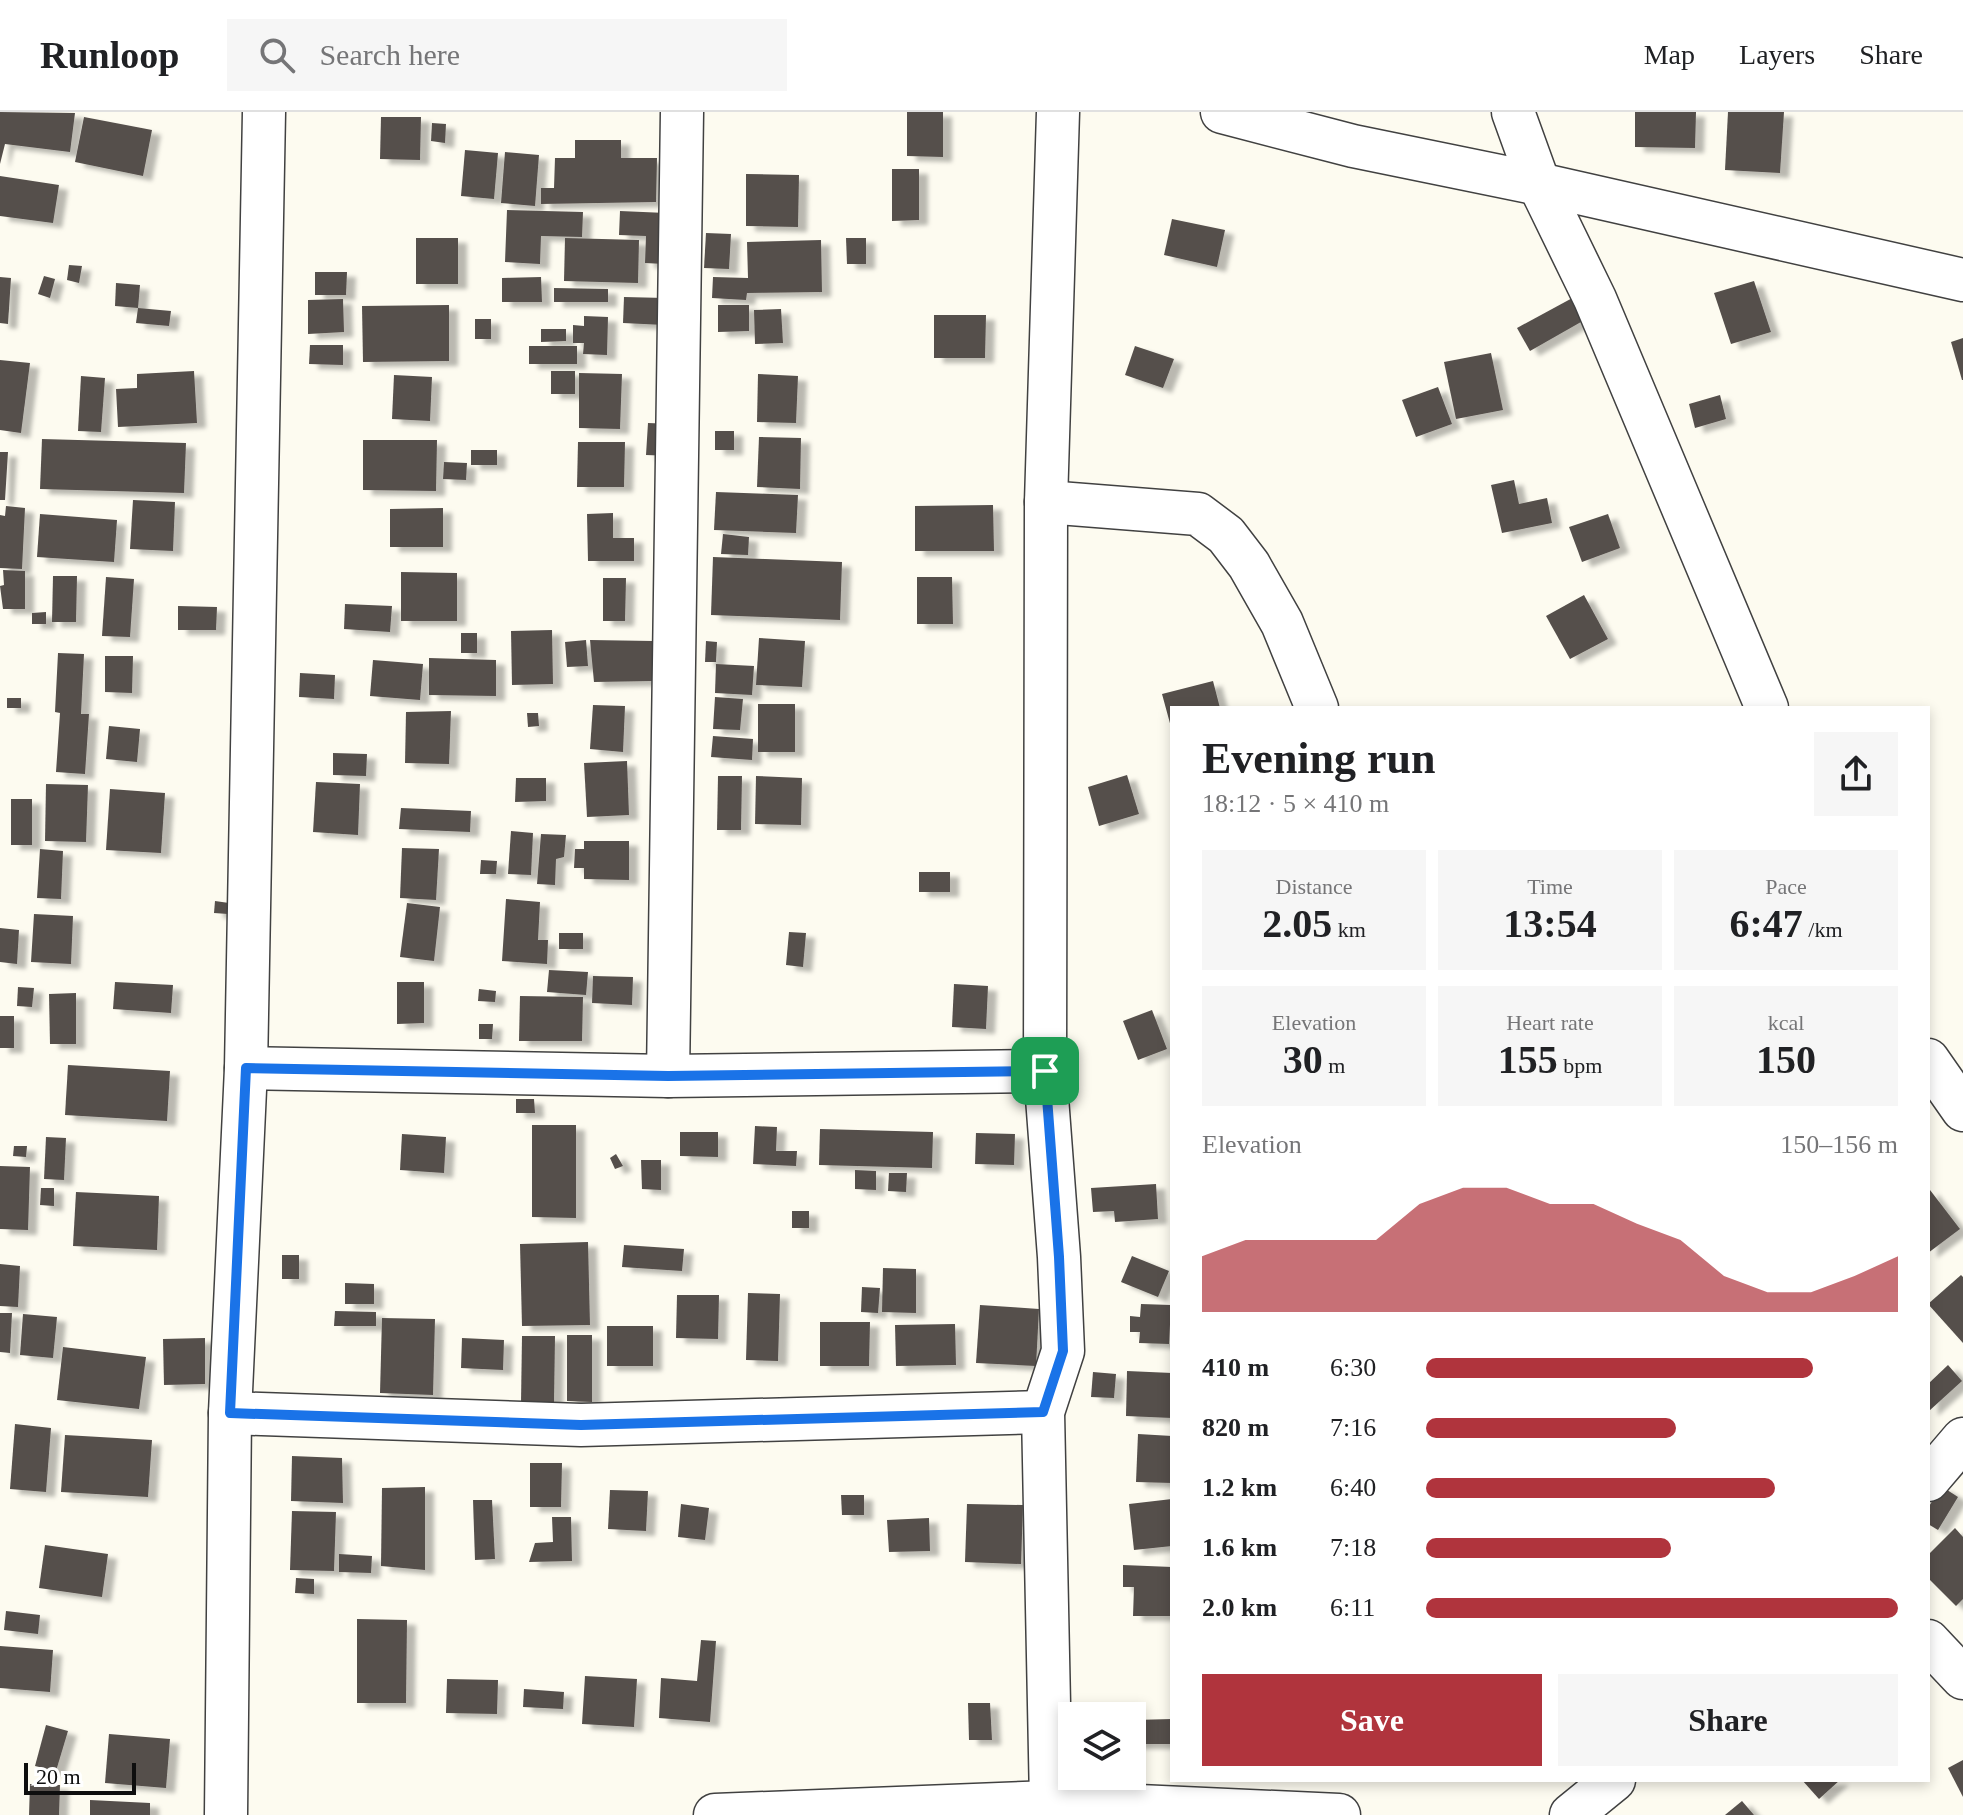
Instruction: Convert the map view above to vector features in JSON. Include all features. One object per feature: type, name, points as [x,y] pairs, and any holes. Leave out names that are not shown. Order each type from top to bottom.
[{"type":"street","points":[[226,1815],[230,1413],[246,1068],[264,112]]},
{"type":"street","points":[[668,1076],[676,349],[682,112]]},
{"type":"street","points":[[1051,1802],[1043,1412],[1063,1351],[1045,1071],[1046,502],[1058,112]]},
{"type":"street","points":[[1222,112],[1353,146],[1539,184],[1963,280]]},
{"type":"street","points":[[1513,112],[1539,184],[1595,299],[1766,706]]},
{"type":"street","points":[[1046,502],[1198,514],[1226,535],[1249,565],[1282,623],[1316,706]]},
{"type":"street","points":[[1930,1063],[1963,1110]]},
{"type":"street","points":[[246,1068],[668,1076],[1045,1071]]},
{"type":"street","points":[[230,1413],[581,1425],[1043,1412]]},
{"type":"street","points":[[1930,1478],[1963,1439]]},
{"type":"street","points":[[1930,1643],[1963,1678]]},
{"type":"street","points":[[1571,1815],[1612,1782]]},
{"type":"street","points":[[715,1815],[1051,1802],[1339,1815]]},
{"type":"building","points":[[0,112],[75,113],[70,152],[5,144],[0,164]]},
{"type":"building","points":[[907,112],[943,112],[943,157],[907,156]]},
{"type":"building","points":[[1635,112],[1696,112],[1695,148],[1635,147]]},
{"type":"building","points":[[1728,112],[1784,112],[1780,173],[1725,170]]},
{"type":"building","points":[[84,117],[152,130],[143,176],[75,162]]},
{"type":"building","points":[[381,117],[421,117],[420,160],[380,159]]},
{"type":"building","points":[[432,123],[446,124],[445,143],[431,141]]},
{"type":"building","points":[[575,140],[621,140],[621,158],[657,158],[656,202],[541,204],[541,188],[554,188],[555,158],[575,158]]},
{"type":"building","points":[[465,150],[498,153],[494,199],[461,196]]},
{"type":"building","points":[[505,152],[539,155],[535,206],[501,203]]},
{"type":"building","points":[[892,169],[919,169],[919,220],[892,221]]},
{"type":"building","points":[[746,174],[799,175],[798,227],[746,226]]},
{"type":"building","points":[[0,176],[59,185],[53,223],[0,216]]},
{"type":"building","points":[[507,210],[583,212],[582,237],[541,236],[540,264],[505,262]]},
{"type":"building","points":[[620,211],[666,213],[664,264],[645,263],[646,236],[619,235]]},
{"type":"building","points":[[1172,219],[1225,230],[1217,267],[1164,255]]},
{"type":"building","points":[[706,233],[731,234],[729,269],[704,268]]},
{"type":"building","points":[[416,238],[458,238],[458,284],[416,284]]},
{"type":"building","points":[[565,238],[639,240],[638,283],[564,281]]},
{"type":"building","points":[[846,238],[866,238],[866,264],[847,264]]},
{"type":"building","points":[[821,240],[822,292],[747,293],[746,300],[712,298],[713,277],[748,278],[747,242]]},
{"type":"building","points":[[69,265],[82,266],[79,283],[67,280]]},
{"type":"building","points":[[315,272],[347,272],[346,295],[315,295]]},
{"type":"building","points":[[44,276],[55,279],[50,298],[38,294]]},
{"type":"building","points":[[0,277],[11,278],[8,324],[0,323]]},
{"type":"building","points":[[541,277],[542,302],[502,302],[502,278]]},
{"type":"building","points":[[1754,281],[1771,332],[1731,344],[1714,293]]},
{"type":"building","points":[[116,283],[140,285],[138,308],[115,306]]},
{"type":"building","points":[[554,288],[608,289],[608,302],[554,302]]},
{"type":"building","points":[[1576,296],[1588,318],[1530,351],[1517,328]]},
{"type":"building","points":[[624,297],[665,298],[664,325],[623,323]]},
{"type":"building","points":[[343,299],[344,332],[308,334],[308,300]]},
{"type":"building","points":[[449,305],[449,361],[363,362],[362,306]]},
{"type":"building","points":[[718,305],[749,305],[749,331],[718,332]]},
{"type":"building","points":[[138,308],[171,311],[169,326],[136,323]]},
{"type":"building","points":[[781,309],[783,343],[755,344],[754,310]]},
{"type":"building","points":[[934,315],[986,315],[985,358],[934,358]]},
{"type":"building","points":[[584,316],[608,317],[607,355],[583,354],[584,343],[573,343],[573,325],[584,326]]},
{"type":"building","points":[[475,319],[491,319],[491,339],[475,339]]},
{"type":"building","points":[[541,329],[566,329],[566,341],[541,342]]},
{"type":"building","points":[[1963,338],[1963,380],[1962,380],[1951,342]]},
{"type":"building","points":[[310,345],[343,345],[343,365],[309,364]]},
{"type":"building","points":[[529,346],[577,346],[577,364],[529,364]]},
{"type":"building","points":[[1135,346],[1174,359],[1163,388],[1125,375]]},
{"type":"building","points":[[1491,353],[1503,410],[1456,419],[1444,362]]},
{"type":"building","points":[[0,360],[30,363],[21,433],[0,430]]},
{"type":"building","points":[[194,371],[197,423],[118,427],[116,389],[137,388],[137,374]]},
{"type":"building","points":[[551,371],[575,371],[575,394],[551,394]]},
{"type":"building","points":[[579,373],[622,374],[620,429],[579,428]]},
{"type":"building","points":[[758,374],[798,376],[796,423],[757,422]]},
{"type":"building","points":[[394,375],[432,377],[430,421],[392,419]]},
{"type":"building","points":[[81,376],[105,378],[101,432],[78,431]]},
{"type":"building","points":[[1438,387],[1452,424],[1416,437],[1402,400]]},
{"type":"building","points":[[1720,395],[1726,419],[1695,428],[1689,404]]},
{"type":"building","points":[[648,423],[673,424],[672,456],[646,455]]},
{"type":"building","points":[[715,431],[734,431],[734,450],[715,450]]},
{"type":"building","points":[[759,437],[801,438],[800,489],[757,487]]},
{"type":"building","points":[[42,439],[186,443],[184,493],[40,489]]},
{"type":"building","points":[[363,440],[437,440],[436,491],[363,490]]},
{"type":"building","points":[[578,442],[625,442],[624,487],[577,487]]},
{"type":"building","points":[[471,450],[497,450],[497,465],[471,465]]},
{"type":"building","points":[[0,452],[8,452],[5,500],[0,500]]},
{"type":"building","points":[[444,462],[467,463],[466,480],[443,479]]},
{"type":"building","points":[[1514,480],[1519,504],[1547,498],[1552,523],[1502,533],[1491,485]]},
{"type":"building","points":[[716,492],[798,495],[796,533],[714,530]]},
{"type":"building","points":[[133,500],[175,502],[173,551],[130,549]]},
{"type":"building","points":[[993,505],[994,551],[915,551],[915,506]]},
{"type":"building","points":[[6,506],[25,508],[22,569],[0,568],[0,515],[5,516]]},
{"type":"building","points":[[443,508],[443,547],[390,547],[390,509]]},
{"type":"building","points":[[613,513],[613,538],[634,538],[634,561],[588,561],[587,514]]},
{"type":"building","points":[[40,514],[117,520],[114,562],[37,557]]},
{"type":"building","points":[[1608,514],[1620,548],[1582,562],[1569,527]]},
{"type":"building","points":[[723,534],[749,537],[748,555],[721,554]]},
{"type":"building","points":[[713,557],[842,562],[840,620],[711,615]]},
{"type":"building","points":[[3,570],[25,571],[25,609],[3,609],[0,586],[4,585]]},
{"type":"building","points":[[401,572],[457,573],[457,621],[401,621]]},
{"type":"building","points":[[53,576],[77,576],[76,622],[52,622]]},
{"type":"building","points":[[106,577],[134,579],[130,637],[102,636]]},
{"type":"building","points":[[917,577],[952,577],[953,624],[917,624]]},
{"type":"building","points":[[603,578],[626,578],[625,621],[603,621]]},
{"type":"building","points":[[1584,595],[1608,639],[1570,659],[1546,616]]},
{"type":"building","points":[[345,604],[392,606],[390,632],[344,629]]},
{"type":"building","points":[[178,606],[217,607],[216,630],[178,630]]},
{"type":"building","points":[[46,612],[46,624],[32,624],[32,613]]},
{"type":"building","points":[[552,630],[553,684],[512,685],[511,631]]},
{"type":"building","points":[[461,633],[477,633],[477,653],[461,653]]},
{"type":"building","points":[[759,638],[805,641],[802,687],[756,685]]},
{"type":"building","points":[[586,640],[588,666],[567,667],[565,642]]},
{"type":"building","points":[[590,640],[653,641],[653,681],[594,682]]},
{"type":"building","points":[[706,641],[717,642],[716,662],[705,662]]},
{"type":"building","points":[[58,653],[84,654],[81,714],[89,714],[85,774],[56,772],[60,713],[55,712]]},
{"type":"building","points":[[105,656],[133,656],[132,693],[105,692]]},
{"type":"building","points":[[429,658],[496,660],[496,696],[429,695]]},
{"type":"building","points":[[373,660],[423,664],[420,700],[370,696]]},
{"type":"building","points":[[716,664],[754,666],[752,695],[715,693]]},
{"type":"building","points":[[300,673],[335,675],[334,699],[299,697]]},
{"type":"building","points":[[1213,681],[1219,706],[1170,706],[1170,723],[1162,694]]},
{"type":"building","points":[[715,697],[743,699],[740,730],[713,729]]},
{"type":"building","points":[[7,698],[21,698],[21,708],[7,708]]},
{"type":"building","points":[[758,704],[795,704],[795,752],[758,752]]},
{"type":"building","points":[[593,705],[625,706],[623,752],[590,749]]},
{"type":"building","points":[[451,711],[449,764],[405,763],[406,712]]},
{"type":"building","points":[[527,713],[538,713],[539,726],[528,727]]},
{"type":"building","points":[[109,726],[140,729],[137,762],[106,759]]},
{"type":"building","points":[[713,736],[753,739],[752,760],[711,757]]},
{"type":"building","points":[[333,753],[367,754],[366,776],[333,775]]},
{"type":"building","points":[[627,761],[629,815],[587,817],[584,763]]},
{"type":"building","points":[[1127,775],[1139,814],[1099,826],[1088,787]]},
{"type":"building","points":[[718,776],[742,776],[741,830],[717,830]]},
{"type":"building","points":[[756,776],[802,778],[801,825],[755,824]]},
{"type":"building","points":[[516,778],[546,778],[546,801],[515,802]]},
{"type":"building","points":[[316,782],[360,784],[358,835],[313,832]]},
{"type":"building","points":[[46,784],[88,785],[86,842],[45,841]]},
{"type":"building","points":[[110,789],[165,793],[161,853],[106,850]]},
{"type":"building","points":[[11,799],[32,799],[32,845],[11,845]]},
{"type":"building","points":[[401,808],[471,811],[470,832],[399,829]]},
{"type":"building","points":[[511,831],[533,833],[531,875],[508,874]]},
{"type":"building","points":[[541,834],[566,835],[564,857],[556,859],[555,885],[537,884]]},
{"type":"building","points":[[584,841],[629,841],[629,880],[584,879],[584,868],[574,868],[575,849],[584,849]]},
{"type":"building","points":[[402,848],[439,849],[436,900],[400,898]]},
{"type":"building","points":[[40,849],[63,851],[61,899],[37,898]]},
{"type":"building","points":[[481,860],[497,861],[496,874],[480,874]]},
{"type":"building","points":[[919,872],[950,872],[950,892],[919,892]]},
{"type":"building","points":[[506,899],[540,902],[538,940],[548,940],[547,964],[502,961]]},
{"type":"building","points":[[215,901],[229,903],[228,914],[214,913]]},
{"type":"building","points":[[407,903],[440,907],[434,961],[400,957]]},
{"type":"building","points":[[34,914],[73,916],[71,964],[31,962]]},
{"type":"building","points":[[0,928],[19,930],[17,964],[0,962]]},
{"type":"building","points":[[789,932],[806,933],[803,967],[786,965]]},
{"type":"building","points":[[559,933],[583,933],[583,949],[559,949]]},
{"type":"building","points":[[549,970],[588,972],[586,995],[547,992]]},
{"type":"building","points":[[593,976],[633,977],[632,1005],[592,1003]]},
{"type":"building","points":[[115,982],[173,985],[171,1013],[113,1009]]},
{"type":"building","points":[[397,982],[424,982],[424,1023],[397,1024]]},
{"type":"building","points":[[954,984],[988,986],[986,1029],[952,1027]]},
{"type":"building","points":[[18,987],[34,988],[32,1007],[17,1006]]},
{"type":"building","points":[[479,989],[496,991],[495,1002],[478,1001]]},
{"type":"building","points":[[76,993],[76,1044],[50,1044],[49,994]]},
{"type":"building","points":[[520,996],[583,997],[582,1041],[519,1041]]},
{"type":"building","points":[[1152,1010],[1167,1049],[1138,1060],[1123,1021]]},
{"type":"building","points":[[0,1016],[14,1016],[14,1048],[0,1048]]},
{"type":"building","points":[[479,1024],[493,1024],[492,1039],[479,1039]]},
{"type":"building","points":[[68,1065],[170,1071],[167,1121],[65,1115]]},
{"type":"building","points":[[516,1099],[534,1099],[535,1113],[516,1113]]},
{"type":"building","points":[[532,1125],[576,1125],[576,1218],[532,1217]]},
{"type":"building","points":[[755,1126],[777,1127],[776,1151],[797,1151],[796,1166],[753,1164]]},
{"type":"building","points":[[820,1129],[933,1132],[932,1168],[819,1165]]},
{"type":"building","points":[[680,1132],[718,1132],[718,1157],[680,1156]]},
{"type":"building","points":[[976,1133],[1015,1134],[1014,1165],[975,1164]]},
{"type":"building","points":[[402,1134],[446,1137],[444,1173],[400,1170]]},
{"type":"building","points":[[46,1137],[66,1138],[64,1180],[44,1179]]},
{"type":"building","points":[[14,1146],[27,1146],[26,1157],[13,1156]]},
{"type":"building","points":[[616,1154],[623,1166],[615,1169],[610,1158]]},
{"type":"building","points":[[641,1160],[661,1160],[661,1190],[642,1189]]},
{"type":"building","points":[[0,1166],[30,1167],[28,1230],[0,1229]]},
{"type":"building","points":[[855,1170],[876,1171],[876,1190],[855,1189]]},
{"type":"building","points":[[889,1173],[907,1173],[906,1192],[888,1191]]},
{"type":"building","points":[[1156,1184],[1158,1219],[1115,1222],[1114,1211],[1093,1212],[1091,1188]]},
{"type":"building","points":[[41,1188],[54,1188],[54,1206],[40,1205]]},
{"type":"building","points":[[1930,1190],[1960,1229],[1930,1252]]},
{"type":"building","points":[[76,1192],[159,1196],[157,1250],[73,1246]]},
{"type":"building","points":[[792,1211],[809,1211],[809,1228],[792,1228]]},
{"type":"building","points":[[588,1242],[590,1325],[522,1326],[520,1244]]},
{"type":"building","points":[[624,1245],[684,1249],[682,1271],[622,1267]]},
{"type":"building","points":[[282,1255],[299,1255],[299,1279],[282,1279]]},
{"type":"building","points":[[1132,1256],[1169,1271],[1158,1297],[1121,1282]]},
{"type":"building","points":[[0,1264],[20,1266],[18,1307],[0,1306]]},
{"type":"building","points":[[883,1268],[916,1269],[916,1313],[882,1312]]},
{"type":"building","points":[[1961,1275],[1963,1277],[1963,1343],[1930,1306],[1930,1302]]},
{"type":"building","points":[[345,1283],[374,1284],[374,1304],[345,1304]]},
{"type":"building","points":[[862,1287],[880,1288],[878,1313],[861,1312]]},
{"type":"building","points":[[748,1293],[780,1294],[778,1361],[746,1360]]},
{"type":"building","points":[[677,1295],[719,1295],[718,1339],[676,1338]]},
{"type":"building","points":[[1141,1304],[1170,1305],[1169,1344],[1139,1343],[1140,1332],[1130,1332],[1130,1316],[1140,1317]]},
{"type":"building","points":[[980,1305],[1039,1309],[1036,1366],[976,1363]]},
{"type":"building","points":[[335,1311],[376,1312],[376,1326],[334,1326]]},
{"type":"building","points":[[0,1313],[12,1313],[10,1353],[0,1352]]},
{"type":"building","points":[[23,1314],[57,1317],[53,1358],[20,1355]]},
{"type":"building","points":[[382,1318],[435,1319],[433,1395],[380,1393]]},
{"type":"building","points":[[820,1322],[870,1322],[869,1366],[820,1366]]},
{"type":"building","points":[[955,1324],[956,1365],[896,1366],[895,1325]]},
{"type":"building","points":[[607,1326],[653,1326],[653,1366],[607,1366]]},
{"type":"building","points":[[567,1335],[592,1335],[592,1402],[567,1401]]},
{"type":"building","points":[[522,1336],[555,1336],[554,1403],[521,1403]]},
{"type":"building","points":[[205,1338],[205,1384],[164,1385],[163,1339]]},
{"type":"building","points":[[462,1338],[504,1340],[503,1370],[461,1368]]},
{"type":"building","points":[[63,1347],[146,1357],[139,1409],[57,1400]]},
{"type":"building","points":[[1948,1365],[1962,1381],[1930,1410],[1930,1382]]},
{"type":"building","points":[[1127,1371],[1170,1373],[1170,1418],[1126,1416]]},
{"type":"building","points":[[1093,1372],[1116,1374],[1114,1398],[1091,1397]]},
{"type":"building","points":[[15,1424],[51,1428],[46,1492],[10,1489]]},
{"type":"building","points":[[1138,1434],[1170,1436],[1170,1483],[1136,1482]]},
{"type":"building","points":[[65,1435],[152,1440],[148,1497],[61,1492]]},
{"type":"building","points":[[292,1456],[342,1458],[343,1503],[291,1501]]},
{"type":"building","points":[[530,1463],[562,1463],[561,1507],[530,1507]]},
{"type":"building","points":[[1941,1486],[1958,1497],[1938,1530],[1930,1525],[1930,1505]]},
{"type":"building","points":[[425,1487],[425,1570],[381,1566],[382,1488]]},
{"type":"building","points":[[610,1490],[648,1491],[646,1531],[608,1529]]},
{"type":"building","points":[[841,1495],[864,1495],[864,1515],[842,1515]]},
{"type":"building","points":[[1170,1499],[1170,1546],[1134,1550],[1129,1504]]},
{"type":"building","points":[[473,1500],[492,1500],[495,1559],[475,1560]]},
{"type":"building","points":[[681,1504],[709,1508],[705,1540],[678,1537]]},
{"type":"building","points":[[967,1504],[1023,1505],[1021,1564],[965,1562]]},
{"type":"building","points":[[292,1511],[336,1512],[334,1571],[290,1570]]},
{"type":"building","points":[[552,1517],[571,1517],[572,1561],[529,1562],[535,1543],[553,1542]]},
{"type":"building","points":[[929,1518],[930,1551],[889,1552],[887,1520]]},
{"type":"building","points":[[1955,1528],[1963,1537],[1963,1599],[1956,1606],[1930,1580],[1930,1553]]},
{"type":"building","points":[[45,1545],[108,1554],[102,1597],[39,1588]]},
{"type":"building","points":[[339,1554],[372,1556],[371,1573],[339,1572]]},
{"type":"building","points":[[1123,1565],[1170,1567],[1170,1616],[1133,1616],[1134,1587],[1123,1587]]},
{"type":"building","points":[[296,1578],[314,1579],[314,1594],[295,1593]]},
{"type":"building","points":[[6,1611],[40,1615],[38,1634],[4,1630]]},
{"type":"building","points":[[357,1619],[407,1620],[406,1703],[357,1703]]},
{"type":"building","points":[[701,1640],[716,1641],[710,1722],[659,1718],[661,1678],[697,1681]]},
{"type":"building","points":[[0,1646],[53,1650],[50,1692],[0,1688]]},
{"type":"building","points":[[585,1676],[637,1679],[634,1727],[582,1724]]},
{"type":"building","points":[[447,1679],[498,1680],[497,1714],[446,1713]]},
{"type":"building","points":[[524,1689],[564,1692],[563,1709],[523,1707]]},
{"type":"building","points":[[968,1703],[990,1703],[992,1740],[969,1740]]},
{"type":"building","points":[[1170,1719],[1170,1744],[1146,1744],[1146,1720]]},
{"type":"building","points":[[46,1725],[68,1731],[56,1771],[35,1766]]},
{"type":"building","points":[[109,1734],[170,1739],[166,1788],[105,1783]]},
{"type":"building","points":[[1963,1760],[1963,1797],[1948,1768]]},
{"type":"building","points":[[1804,1782],[1838,1782],[1819,1799]]},
{"type":"building","points":[[30,1784],[60,1785],[59,1815],[29,1815]]},
{"type":"building","points":[[90,1800],[150,1803],[150,1815],[90,1815]]},
{"type":"building","points":[[1742,1801],[1754,1815],[1725,1815]]},
{"type":"route","points":[[246,1068],[668,1076],[1045,1071],[1063,1351],[1043,1412],[581,1425],[230,1413],[246,1068]]}]
